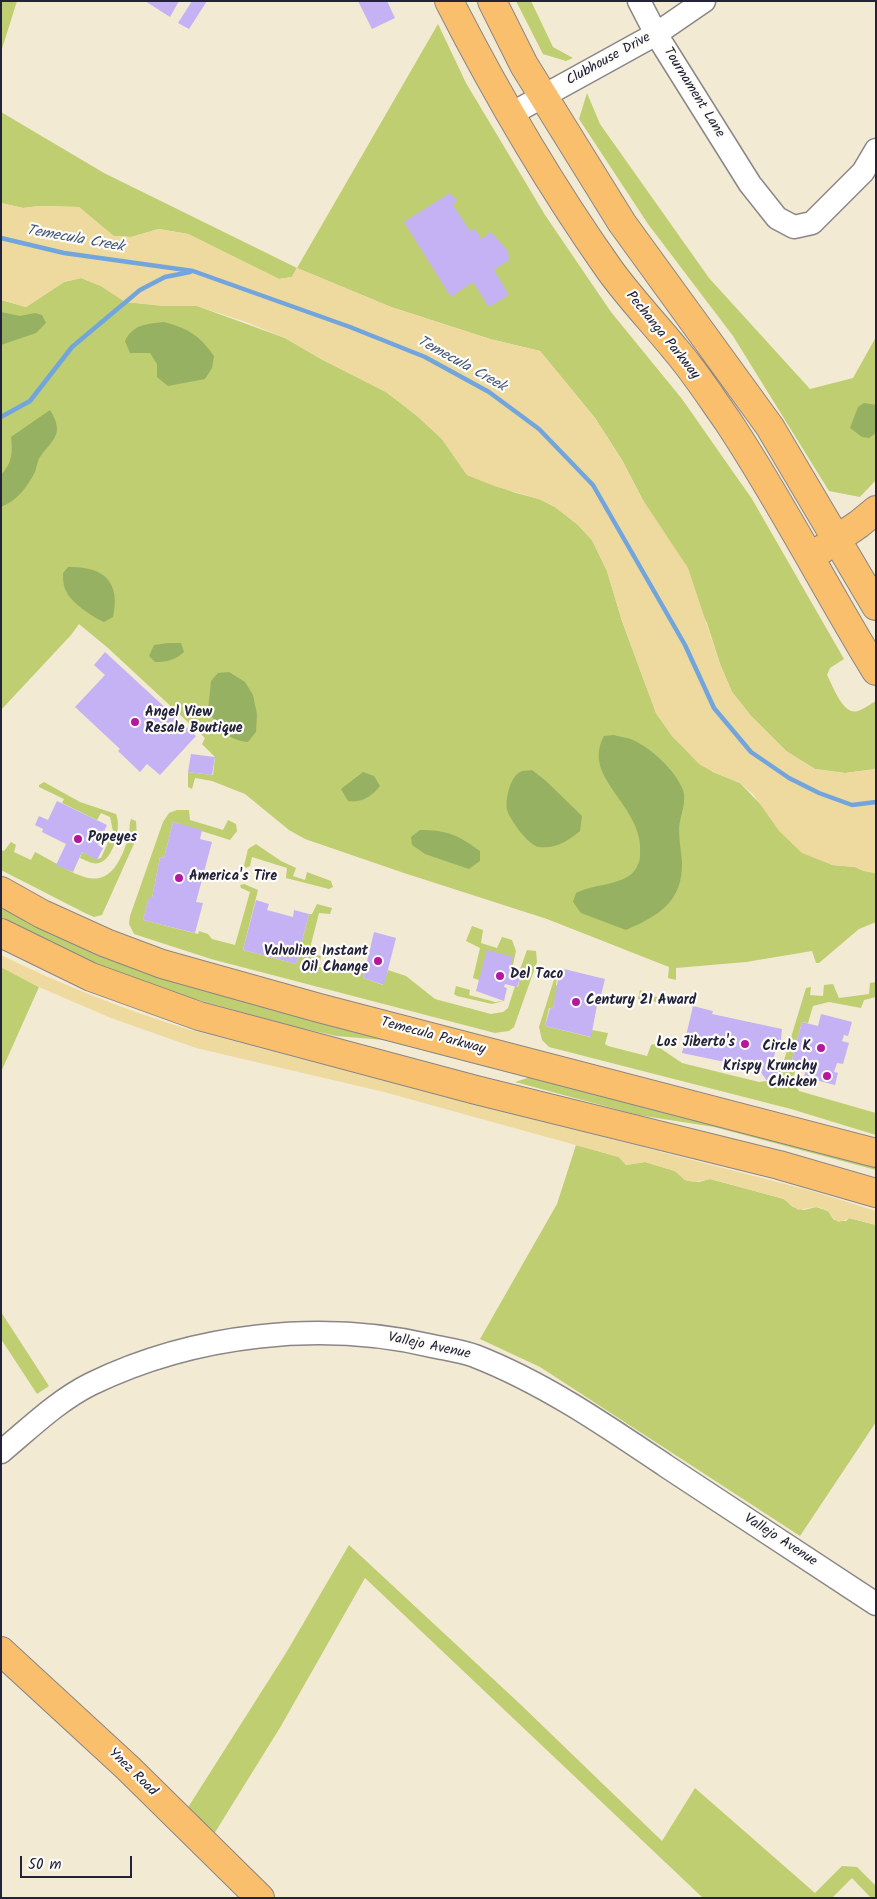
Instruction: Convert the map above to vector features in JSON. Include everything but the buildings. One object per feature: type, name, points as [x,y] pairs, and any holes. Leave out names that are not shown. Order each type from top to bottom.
[{"type":"main road","name":"Pechanga Parkway","points":[[449,1],[479,60],[571,212],[609,269],[642,312],[677,350],[728,422],[810,557],[876,671]]},
{"type":"main road","points":[[492,1],[543,97],[622,223],[770,427],[876,606]]},
{"type":"main road","points":[[810,557],[876,510]]},
{"type":"main road","name":"Temecula Parkway","points":[[1,891],[42,914],[106,943],[170,966],[319,1008],[876,1154]]},
{"type":"main road","points":[[1,933],[91,977],[199,1016],[476,1090],[779,1165],[876,1194]]},
{"type":"main road","name":"Ynez Road","points":[[1,1651],[128,1768],[260,1898]]},
{"type":"street","name":"Tournament Lane","points":[[639,1],[656,34],[750,184],[777,218],[794,226],[812,223],[864,172],[876,150]]},
{"type":"street","name":"Clubhouse Drive","points":[[511,114],[656,34],[704,1]]},
{"type":"street","name":"Vallejo Avenue","points":[[1,1452],[54,1407],[91,1384],[200,1345],[278,1335],[352,1334],[411,1341],[472,1355],[532,1380],[604,1424],[876,1604]]},
{"type":"green space","points":[[1,1],[17,1],[1,52]]},
{"type":"green space","points":[[516,1],[531,1],[553,47],[573,58],[566,61],[543,54]]},
{"type":"green space","points":[[438,24],[466,83],[545,215],[611,312],[682,399],[752,499],[844,659],[830,668],[827,675],[839,699],[843,705],[853,711],[858,711],[876,701],[876,769],[845,773],[815,769],[786,751],[751,716],[732,692],[720,664],[707,623],[622,460],[595,418],[540,351],[490,339],[391,307],[297,268]]},
{"type":"green space","points":[[587,93],[600,124],[709,278],[810,389],[853,378],[876,337],[876,480],[860,497],[829,491],[733,336],[648,224],[579,119]]},
{"type":"green space","points":[[1,112],[104,173],[297,268],[292,277],[279,279],[188,234],[159,229],[131,237],[113,236],[79,207],[39,206],[23,208],[1,203]]},
{"type":"green space","points":[[81,278],[101,286],[126,302],[165,306],[197,306],[285,338],[321,359],[386,392],[416,415],[442,439],[467,475],[516,493],[539,499],[555,507],[577,524],[592,540],[607,571],[622,621],[656,713],[672,736],[713,772],[740,783],[765,809],[832,865],[855,867],[876,873],[876,922],[859,929],[819,963],[816,963],[812,951],[746,962],[676,968],[676,980],[668,978],[669,967],[547,919],[305,839],[289,830],[245,794],[212,781],[195,778],[192,789],[188,787],[188,772],[213,775],[215,757],[202,744],[205,738],[108,648],[79,624],[1,710],[1,300],[26,307],[64,282]]},
{"type":"green space","points":[[1,312],[20,316],[35,313],[42,315],[46,323],[36,333],[1,345]]},
{"type":"green space","points":[[164,322],[193,334],[214,356],[212,368],[205,379],[168,386],[157,377],[157,364],[150,353],[130,353],[125,341],[132,331],[141,326]]},
{"type":"green space","points":[[864,403],[876,405],[876,433],[869,438],[862,437],[850,428],[858,407]]},
{"type":"green space","points":[[50,410],[57,425],[56,436],[39,459],[35,472],[25,488],[12,501],[1,507],[1,475],[11,457],[11,437]]},
{"type":"green space","points":[[68,567],[91,569],[107,578],[112,585],[114,594],[113,617],[104,622],[88,613],[72,599],[63,583],[63,573]]},
{"type":"green space","points":[[181,643],[184,652],[174,659],[163,662],[155,662],[149,656],[154,645]]},
{"type":"green space","points":[[229,672],[245,682],[253,695],[257,714],[256,732],[248,742],[229,736],[220,728],[208,711],[211,681],[218,673]]},
{"type":"green space","points":[[614,735],[633,740],[655,754],[675,775],[684,795],[679,828],[682,862],[678,888],[666,906],[658,913],[626,930],[581,913],[573,902],[576,893],[616,882],[629,876],[639,862],[639,838],[634,822],[606,780],[600,766],[599,752],[604,736]]},
{"type":"green space","points":[[532,770],[582,816],[580,831],[566,841],[551,847],[539,847],[530,842],[516,826],[507,810],[508,795],[513,779],[521,771]]},
{"type":"green space","points":[[363,772],[374,776],[380,786],[366,798],[358,801],[348,801],[341,789]]},
{"type":"green space","points":[[44,782],[80,802],[116,814],[118,827],[115,842],[104,861],[94,863],[80,858],[82,852],[97,859],[101,858],[113,831],[110,817],[101,813],[97,820],[62,803],[64,799],[39,787]]},
{"type":"green space","points":[[177,810],[189,810],[190,820],[223,830],[228,820],[236,824],[237,831],[230,840],[173,822],[164,858],[160,857],[152,898],[149,898],[143,920],[198,934],[199,931],[208,934],[212,939],[235,945],[250,892],[241,888],[240,885],[244,884],[258,890],[243,950],[296,964],[309,914],[312,914],[317,904],[332,908],[330,914],[319,913],[309,952],[321,956],[319,967],[347,973],[350,962],[366,965],[363,978],[383,985],[388,970],[406,976],[435,999],[491,1014],[503,1012],[508,1008],[515,986],[518,987],[520,977],[518,975],[527,950],[536,951],[537,962],[514,1027],[509,1031],[495,1033],[211,959],[134,934],[129,924],[130,916],[163,822],[169,813]]},
{"type":"green space","points":[[131,819],[136,821],[137,837],[102,915],[94,917],[87,914],[1,870],[1,850],[4,851],[11,842],[16,845],[14,852],[31,860],[35,852],[79,875],[91,878],[102,877],[112,870],[121,857],[129,835]]},
{"type":"green space","points":[[420,830],[445,832],[458,837],[480,851],[480,861],[469,869],[425,854],[412,845],[411,837]]},
{"type":"green space","points":[[256,844],[281,861],[296,868],[293,876],[305,880],[307,872],[331,881],[333,887],[329,889],[286,878],[287,868],[252,857],[250,866],[246,868],[244,866],[248,849]]},
{"type":"green space","points":[[1,907],[164,978],[248,1003],[500,1068],[491,1068],[384,1040],[336,1036],[292,1026],[131,979],[72,955],[1,920]]},
{"type":"green space","points":[[472,926],[483,930],[481,943],[497,948],[502,937],[512,940],[516,951],[511,974],[479,980],[473,978],[480,948],[466,941]]},
{"type":"green space","points":[[1,967],[39,987],[1,1072]]},
{"type":"green space","points":[[558,967],[556,985],[558,986],[553,1009],[549,1008],[545,1026],[590,1037],[592,1030],[608,1033],[605,1044],[608,1046],[647,1056],[651,1045],[654,1044],[682,1063],[759,1082],[767,1081],[770,1085],[781,1077],[778,1072],[782,1067],[806,988],[811,987],[810,995],[823,996],[824,985],[833,984],[839,998],[869,994],[870,983],[876,982],[876,997],[864,1000],[861,1008],[829,1002],[813,1006],[808,1023],[802,1022],[791,1063],[796,1065],[793,1082],[799,1091],[876,1113],[876,1135],[791,1109],[549,1047],[542,1040],[539,1027]]},
{"type":"green space","points":[[456,986],[470,990],[469,995],[495,1002],[504,1001],[492,1004],[457,996],[454,994]]},
{"type":"green space","points":[[640,990],[663,1000],[663,1003],[638,999]]},
{"type":"green space","points":[[534,1076],[876,1166],[876,1170],[714,1127],[638,1115],[515,1082]]},
{"type":"green space","points":[[576,1145],[619,1157],[626,1165],[645,1162],[675,1171],[685,1180],[699,1182],[710,1179],[784,1199],[793,1207],[804,1210],[816,1207],[828,1211],[834,1220],[846,1221],[849,1218],[876,1225],[876,1422],[800,1536],[540,1367],[480,1339],[557,1204]]},
{"type":"green space","points":[[1,1312],[49,1386],[37,1394],[1,1339]]},
{"type":"green space","points":[[349,1545],[519,1703],[662,1841],[695,1788],[815,1893],[842,1866],[857,1867],[876,1886],[876,1898],[871,1898],[852,1878],[832,1898],[703,1898],[365,1578],[281,1726],[214,1834],[187,1809],[286,1653]]},
{"type":"sand","points":[[1,203],[23,208],[39,206],[79,207],[114,236],[131,237],[159,229],[188,234],[279,279],[292,277],[297,268],[391,307],[490,339],[540,351],[595,418],[622,460],[641,497],[688,568],[720,664],[732,692],[751,716],[786,751],[815,769],[845,773],[876,769],[876,873],[855,867],[832,865],[802,853],[779,831],[753,794],[740,783],[699,764],[672,736],[656,713],[622,621],[607,571],[592,540],[577,524],[555,507],[539,499],[494,486],[467,475],[442,439],[416,415],[386,392],[321,359],[285,338],[246,322],[197,306],[165,306],[125,302],[101,286],[81,278],[64,282],[26,307],[1,300]]},
{"type":"sand","points":[[1,955],[93,996],[187,1029],[812,1191],[876,1211],[876,1225],[850,1218],[839,1222],[829,1212],[820,1208],[798,1210],[784,1199],[711,1179],[693,1182],[685,1180],[675,1171],[645,1162],[626,1165],[619,1157],[384,1092],[196,1048],[111,1018],[39,987],[1,967]]},
{"type":"waterway","name":"Temecula Creek","points":[[1,238],[64,253],[193,271],[350,327],[425,357],[489,392],[539,429],[593,485],[685,645],[714,708],[751,752],[789,778],[819,793],[852,805],[876,802]]},
{"type":"waterway","points":[[1,417],[30,401],[72,347],[140,290],[165,277],[190,272]]},
{"type":"place","name":"Angel View Resale Boutique","points":[[135,722]]},
{"type":"place","name":"Popeyes","points":[[78,839]]},
{"type":"place","name":"America's Tire","points":[[179,878]]},
{"type":"place","name":"Valvoline Instant Oil Change","points":[[378,961]]},
{"type":"place","name":"Del Taco","points":[[500,976]]},
{"type":"place","name":"Century 21 Award","points":[[576,1002]]},
{"type":"place","name":"Los Jiberto's","points":[[745,1044]]},
{"type":"place","name":"Circle K","points":[[821,1048]]},
{"type":"place","name":"Krispy Krunchy Chicken","points":[[827,1076]]}]
